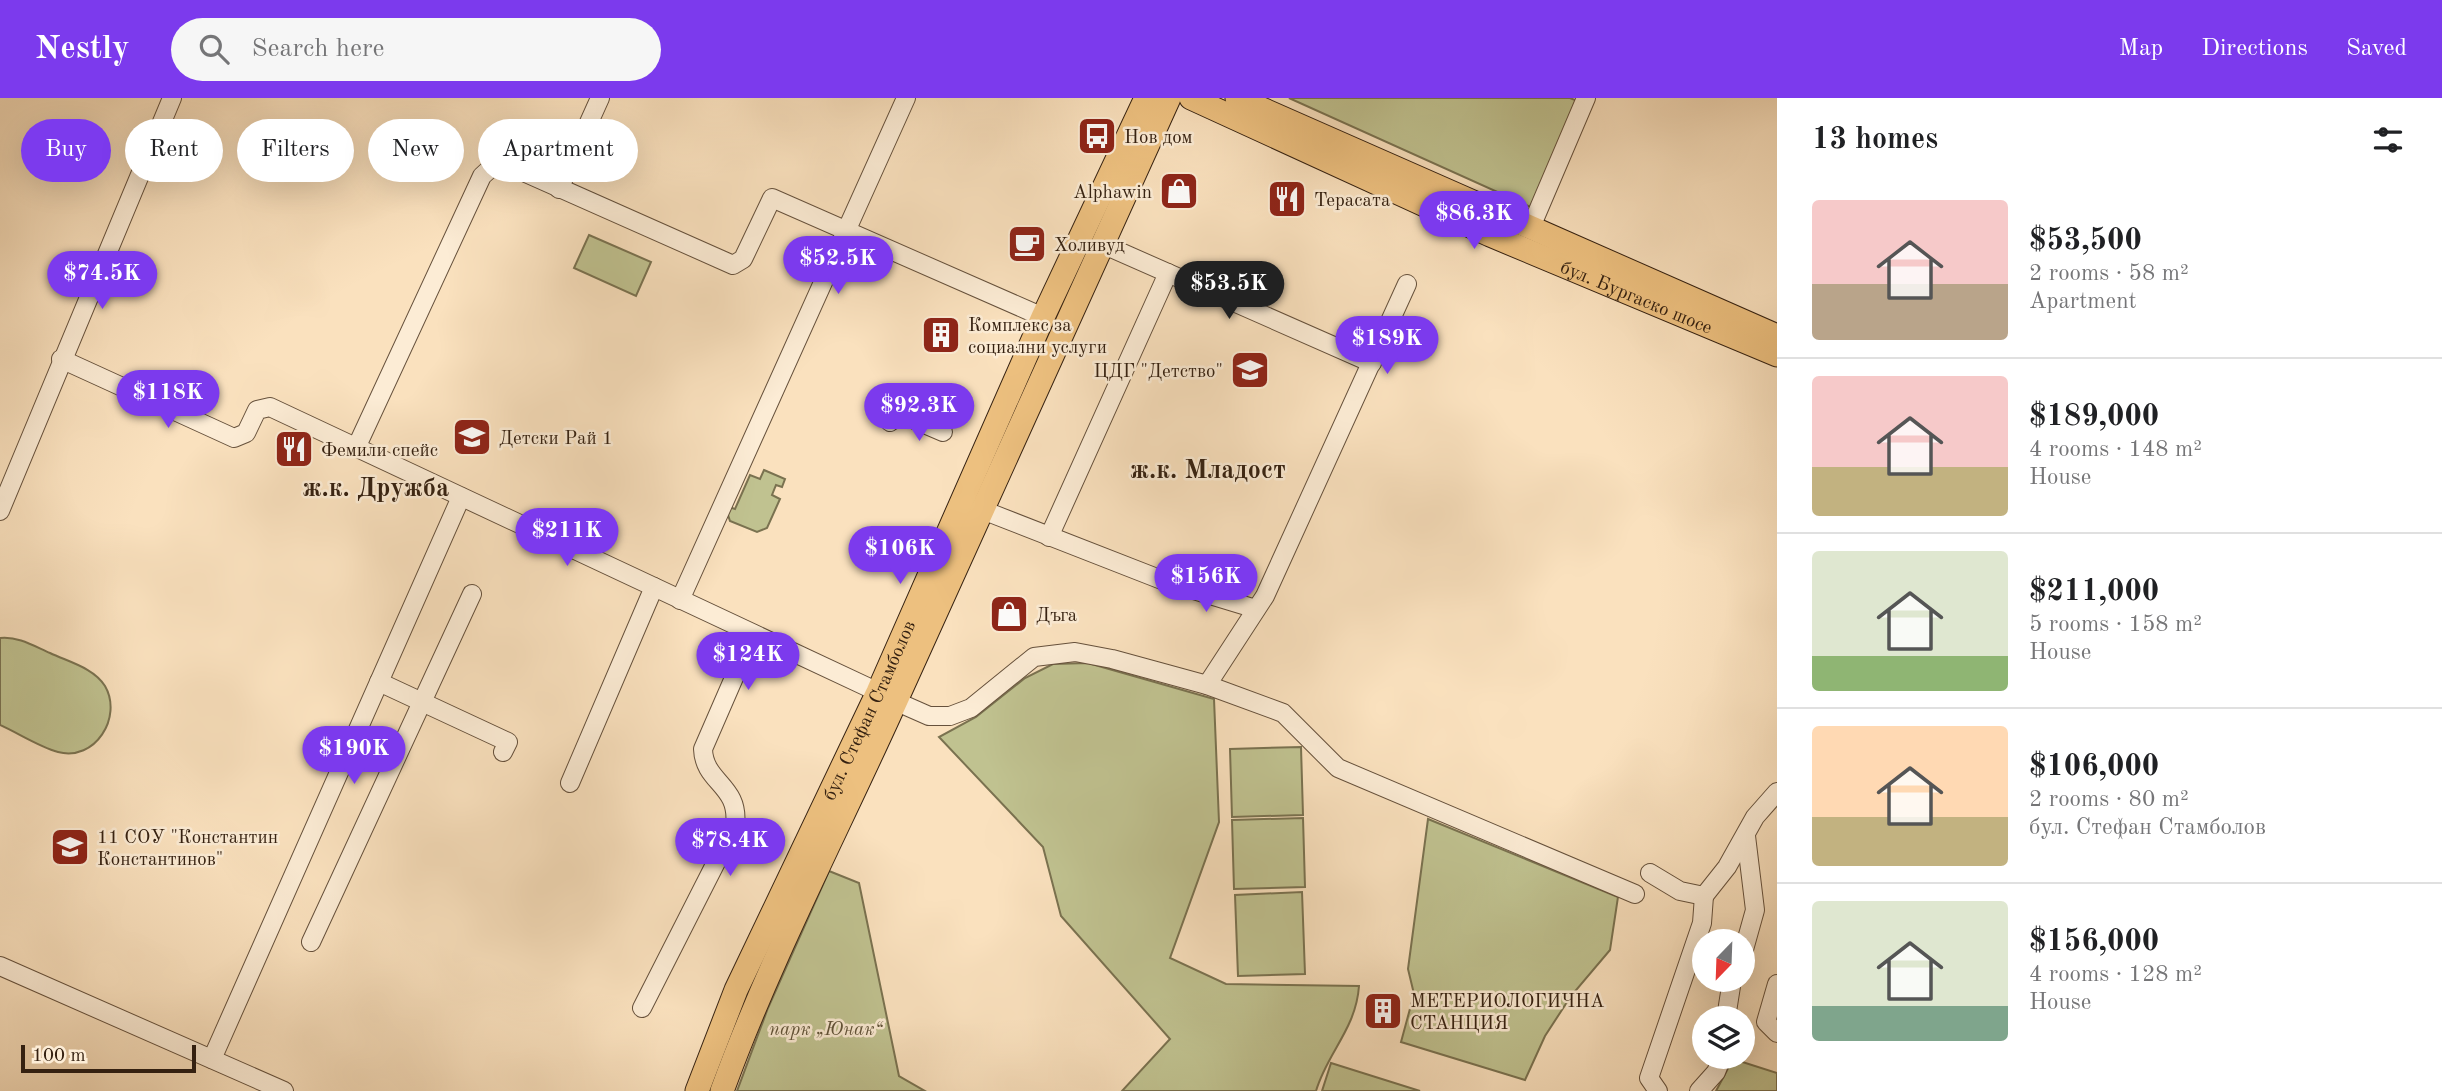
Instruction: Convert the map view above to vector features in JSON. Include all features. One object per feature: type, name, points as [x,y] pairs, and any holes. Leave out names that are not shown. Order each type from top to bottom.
[{"type":"main road","name":"бул. Стефан Стамболов","points":[[722,1091],[764,984],[1043,317],[1146,98]]},
{"type":"main road","name":"бул. Стефан Стамболов","points":[[696,1091],[736,990],[980,509],[1169,98]]},
{"type":"main road","name":"бул. Бургаско шосе","points":[[1191,98],[1490,234],[1777,355]]},
{"type":"main road","name":"бул. Бургаско шосе","points":[[1237,98],[1777,336]]},
{"type":"street","points":[[0,511],[61,359],[172,98]]},
{"type":"street","points":[[559,189],[600,98]]},
{"type":"street","points":[[680,600],[906,98]]},
{"type":"street","points":[[1531,227],[1586,98]]},
{"type":"street","points":[[356,448],[485,171],[494,165],[505,164],[728,265],[737,264],[743,259],[772,198],[1043,317]]},
{"type":"street","points":[[1102,244],[1372,363]]},
{"type":"street","points":[[1049,537],[1168,273]]},
{"type":"street","points":[[1207,685],[1256,609],[1407,284]]},
{"type":"street","points":[[61,359],[233,438],[243,436],[257,410],[267,406],[929,716],[950,716],[971,708],[1034,657],[1054,653],[1074,652],[1112,659],[1207,685],[1283,713],[1338,768],[1635,894]]},
{"type":"street","points":[[890,422],[894,411],[943,432]]},
{"type":"street","points":[[212,1059],[461,497]]},
{"type":"street","points":[[980,509],[1167,582],[1256,609]]},
{"type":"street","points":[[570,783],[654,587]]},
{"type":"street","points":[[311,942],[472,594]]},
{"type":"street","points":[[642,1008],[736,825],[737,809],[703,762],[703,749],[753,634]]},
{"type":"street","points":[[379,682],[508,742],[503,752]]},
{"type":"street","points":[[1658,1091],[1650,1078],[1702,923],[1704,896],[1727,867],[1755,817],[1777,792]]},
{"type":"street","points":[[1746,835],[1755,910],[1750,929]]},
{"type":"street","points":[[1650,873],[1681,891],[1704,896]]},
{"type":"street","points":[[0,966],[276,1089]]},
{"type":"street","points":[[1777,984],[1766,1022],[1768,1028],[1777,1033]]},
{"type":"street","points":[[1699,1091],[1717,1069]]},
{"type":"green space","points":[[1289,98],[1570,98],[1580,102],[1535,209]]},
{"type":"green space","points":[[589,235],[651,262],[636,296],[574,268]]},
{"type":"green space","points":[[764,470],[785,479],[782,487],[776,485],[772,495],[780,499],[767,528],[757,532],[730,521],[727,512],[729,507],[735,509],[750,475],[760,479]]},
{"type":"green space","points":[[0,638],[20,640],[32,645],[80,666],[100,680],[110,698],[110,711],[108,723],[94,744],[71,753],[58,752],[0,725]]},
{"type":"green space","points":[[1088,663],[1214,699],[1219,822],[1170,958],[1226,984],[1359,986],[1353,1015],[1316,1091],[1122,1091],[1170,1039],[1061,916],[1043,847],[939,737],[976,717],[1025,678],[1053,664]]},
{"type":"green space","points":[[1301,747],[1303,815],[1232,817],[1230,749]]},
{"type":"green space","points":[[1303,818],[1305,887],[1234,889],[1232,820]]},
{"type":"green space","points":[[1428,819],[1618,897],[1610,950],[1571,996],[1545,1036],[1525,1080],[1401,1042],[1414,994],[1408,969]]},
{"type":"green space","name":"парк „Юнак“","points":[[829,871],[859,883],[899,1076],[925,1091],[737,1091],[768,1008]]},
{"type":"green space","points":[[1302,892],[1305,974],[1238,976],[1235,895]]},
{"type":"green space","points":[[1331,1063],[1420,1091],[1322,1091]]},
{"type":"green space","points":[[1755,1066],[1777,1073],[1777,1091],[1716,1091],[1728,1069],[1755,1069]]},
{"type":"place","name":"Нов дом","points":[[1097,136]]},
{"type":"place","name":"Alphawin","points":[[1179,191]]},
{"type":"place","name":"Терасата","points":[[1287,199]]},
{"type":"place","name":"Холивуд","points":[[1027,244]]},
{"type":"place","name":"Комплекс за социални услуги","points":[[941,335]]},
{"type":"place","name":"ЦДГ \"Детство\"","points":[[1250,370]]},
{"type":"place","name":"Детски Рай 1","points":[[472,437]]},
{"type":"place","name":"Фемили спейс","points":[[294,449]]},
{"type":"place","name":"Дъга","points":[[1009,614]]},
{"type":"place","name":"11 СОУ \"Константин Константинов\"","points":[[70,847]]},
{"type":"place","name":"МЕТЕРИОЛОГИЧНА СТАНЦИЯ","points":[[1383,1011]]},
{"type":"district","name":"ж.к. Младост","points":[[1208,469]]},
{"type":"district","name":"ж.к. Дружба","points":[[376,487]]}]
